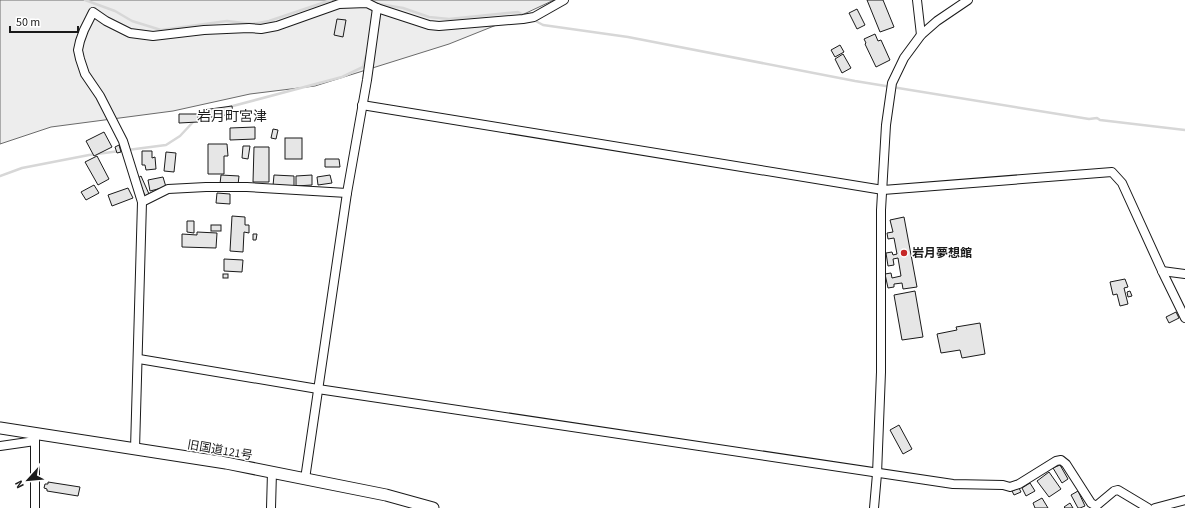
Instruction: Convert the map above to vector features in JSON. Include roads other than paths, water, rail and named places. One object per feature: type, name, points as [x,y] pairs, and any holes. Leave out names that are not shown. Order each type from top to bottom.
[{"type":"street","points":[[135,449],[139,359],[142,202],[123,141],[100,96],[85,74],[80,59],[78,50],[80,41],[93,12],[106,21],[130,33],[153,36],[204,30],[249,28],[261,29],[277,26],[339,4],[348,3],[367,3],[377,8],[430,25],[438,26],[534,17],[564,0]]},
{"type":"street","points":[[917,0],[921,35]]},
{"type":"street","points":[[874,508],[877,474],[881,372],[881,218],[886,125],[892,84],[904,58],[921,35],[937,21],[968,0]]},
{"type":"street","points":[[305,479],[347,193],[377,8]]},
{"type":"street","points":[[362,105],[883,190],[1112,172],[1122,182],[1185,318]]},
{"type":"street","points":[[142,202],[168,189],[206,187],[247,187],[347,193]]},
{"type":"street","points":[[1162,271],[1185,274]]},
{"type":"street","points":[[139,359],[318,389],[877,474],[953,484],[1003,485],[1010,487],[1019,484],[1056,461],[1061,460],[1066,464],[1095,507],[1114,491],[1118,490],[1148,508]]},
{"type":"street","name":"旧国道121号","points":[[0,428],[35,437],[135,449],[226,463],[386,495],[433,508]]},
{"type":"street","points":[[0,446],[35,437],[35,508]]},
{"type":"street","points":[[271,508],[272,472]]},
{"type":"street","points":[[1155,508],[1185,500]]},
{"type":"waterway","points":[[85,0],[115,11],[132,21],[161,30],[227,21],[252,24],[269,21],[331,0]]},
{"type":"waterway","points":[[370,0],[373,3],[403,8],[429,17],[449,19],[518,12],[526,16]]},
{"type":"waterway","points":[[532,19],[543,25],[628,37],[855,81],[1089,119],[1097,118],[1100,120],[1185,130]]},
{"type":"waterway","points":[[229,107],[342,77],[363,67],[366,56]]},
{"type":"waterway","points":[[0,176],[22,168],[89,155],[166,145],[180,136],[194,121],[205,115]]},
{"type":"place","name":"岩月夢想館","points":[[904,253]]},
{"type":"district","name":"岩月町宮津","points":[[232,116]]}]
